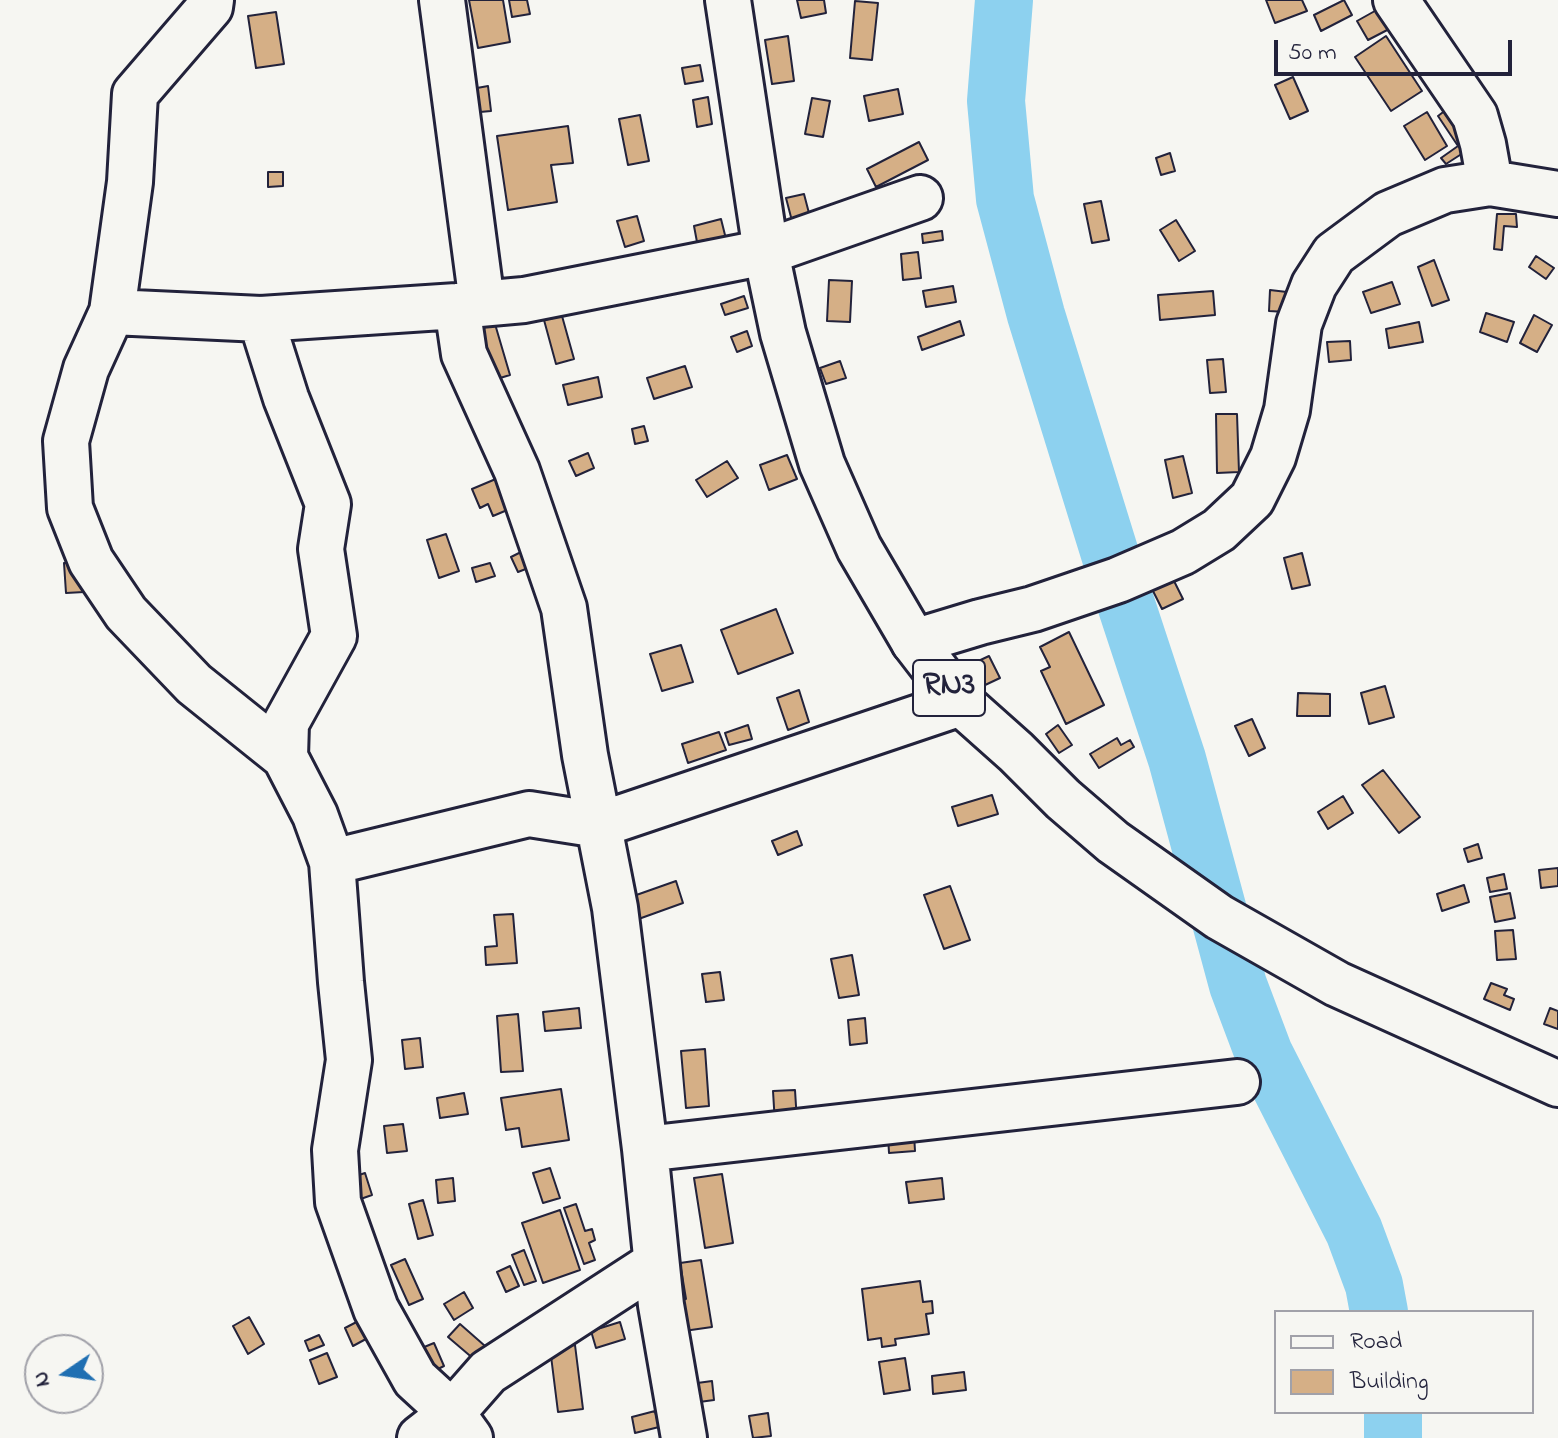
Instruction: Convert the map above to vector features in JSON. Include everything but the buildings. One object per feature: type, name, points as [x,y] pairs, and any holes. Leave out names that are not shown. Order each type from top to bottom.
[{"type":"main road","points":[[442,0],[469,305],[464,354],[517,471],[564,608],[585,755],[615,908],[661,1305],[684,1438]]},
{"type":"main road","name":"RN3","points":[[728,0],[766,252],[783,333],[822,464],[859,548],[914,642],[961,703],[1063,799],[1113,842],[1219,917],[1337,984],[1558,1084]]},
{"type":"main road","points":[[1396,0],[1475,116],[1490,183]]},
{"type":"main road","points":[[220,2],[135,94],[130,182],[112,312],[86,369],[66,441],[70,508],[91,561],[126,613],[194,684],[285,757],[315,815],[332,862],[349,1060],[335,1150],[338,1202],[376,1309],[447,1430],[488,1372],[656,1263]]},
{"type":"main road","points":[[914,642],[1033,609],[1118,580],[1183,552],[1219,530],[1252,499],[1273,457],[1287,410],[1299,324],[1314,285],[1334,254],[1388,214],[1445,190],[1490,183],[1558,194]]},
{"type":"main road","points":[[112,312],[261,319],[524,300],[766,252],[920,198]]},
{"type":"main road","points":[[261,319],[286,398],[328,504],[321,549],[334,636],[286,723],[285,757]]},
{"type":"main road","points":[[332,862],[529,814],[599,825],[961,703]]},
{"type":"main road","points":[[645,1149],[1237,1082]]},
{"type":"waterway","points":[[1004,0],[996,101],[1005,199],[1036,315],[1177,759],[1238,985],[1264,1054],[1354,1231],[1374,1285],[1379,1310]]},
{"type":"waterway","points":[[1393,1414],[1393,1438]]}]
